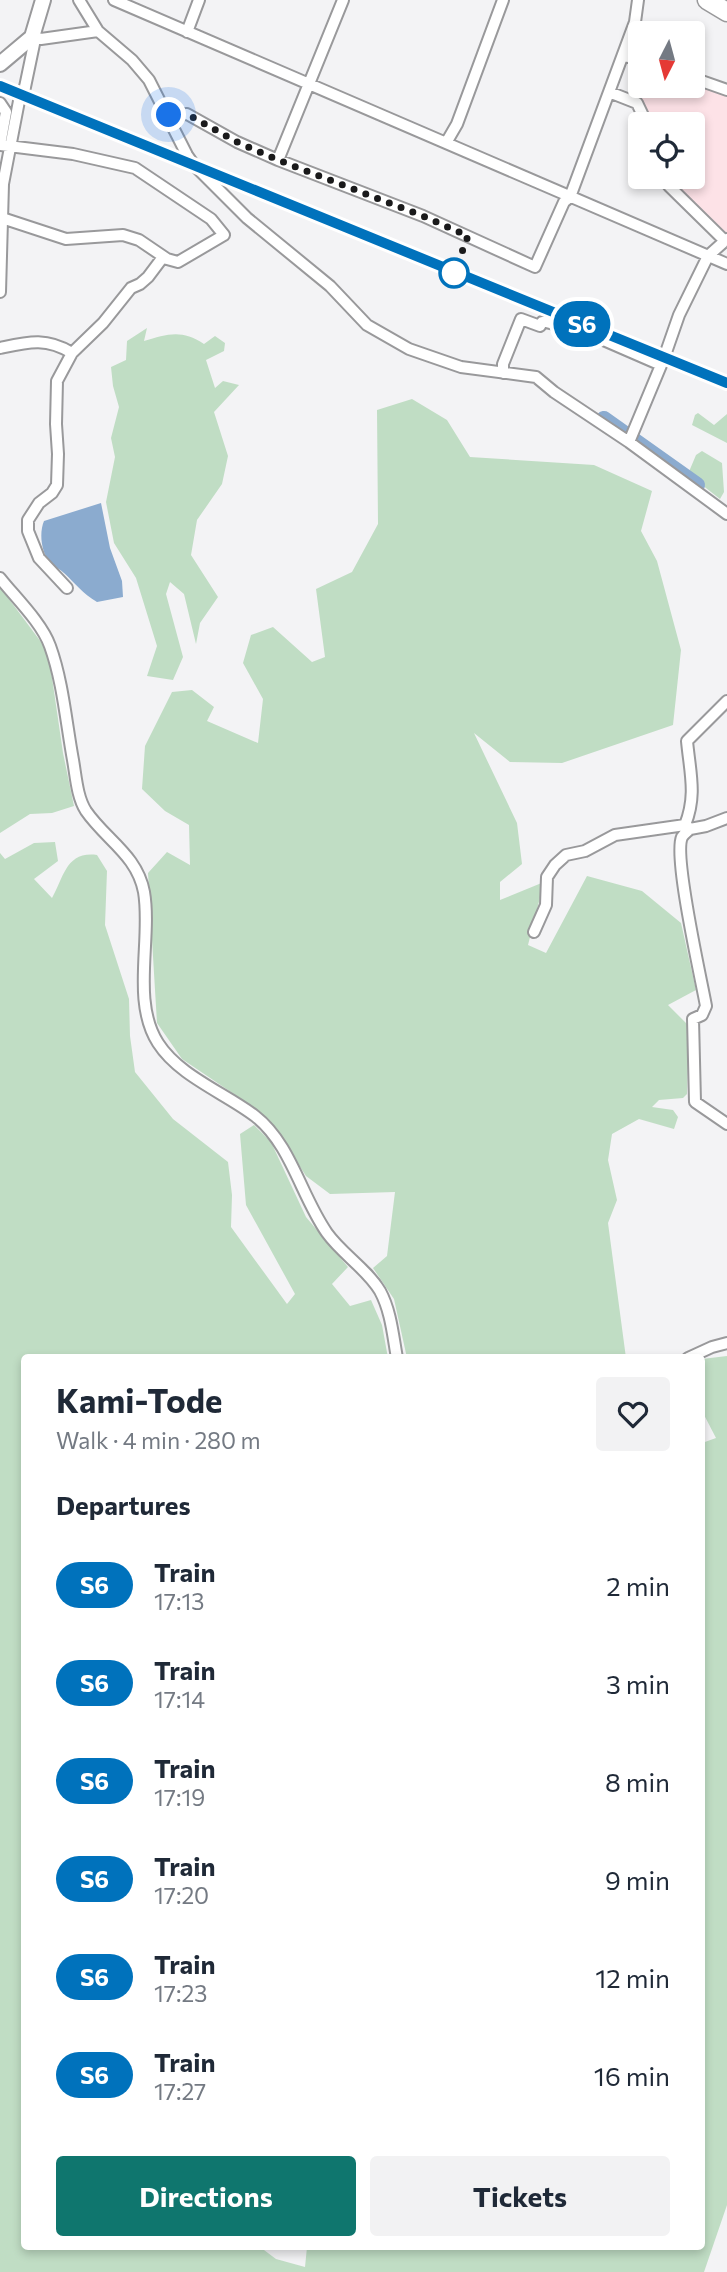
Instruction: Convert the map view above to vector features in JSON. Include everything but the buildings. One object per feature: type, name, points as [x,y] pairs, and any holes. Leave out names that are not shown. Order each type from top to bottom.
[{"type":"highway","points":[[707,0],[727,12]]},
{"type":"main road","points":[[0,64],[32,37],[43,0]]},
{"type":"street","points":[[79,0],[98,31],[132,60],[149,80],[194,165],[247,218],[330,286],[367,325],[409,349],[461,367],[536,377],[554,392],[631,438],[727,514]]},
{"type":"street","points":[[114,0],[727,264]]},
{"type":"street","points":[[187,32],[200,0]]},
{"type":"street","points":[[278,160],[343,0]]},
{"type":"street","points":[[446,143],[457,124],[503,0]]},
{"type":"street","points":[[169,115],[187,114],[237,142],[423,216],[535,267],[564,202],[570,197],[635,22],[638,0]]},
{"type":"street","points":[[3,145],[25,87],[34,44],[32,37],[41,39],[98,31]]},
{"type":"street","points":[[623,55],[628,57]]},
{"type":"street","points":[[705,82],[727,90]]},
{"type":"street","points":[[609,92],[637,103],[641,112]]},
{"type":"street","points":[[0,103],[6,112],[0,292]]},
{"type":"street","points":[[2,218],[66,239],[123,235],[139,240],[163,257],[178,262],[224,235],[211,219],[135,168],[73,154],[3,145]]},
{"type":"street","points":[[631,438],[680,315],[708,256],[726,240],[672,189]]},
{"type":"street","points":[[67,588],[39,558],[28,531],[28,520],[39,503],[52,493],[57,485],[57,381],[72,353],[103,323],[131,288],[148,277],[163,257]]},
{"type":"street","points":[[503,373],[503,364],[521,319],[540,326],[542,321],[584,332],[661,365]]},
{"type":"street","points":[[0,348],[33,341],[59,345],[72,353]]},
{"type":"street","points":[[0,578],[50,643],[58,673],[78,791],[86,810],[131,859],[140,877],[146,905],[144,998],[158,1043],[172,1059],[204,1084],[256,1117],[277,1140],[328,1235],[380,1291],[388,1312],[396,1354]]},
{"type":"street","points":[[727,701],[687,741],[693,794],[680,853],[706,1006],[702,1015],[693,1019],[695,1102],[727,1124]]},
{"type":"street","points":[[534,932],[545,905],[547,877],[566,855],[585,851],[615,835],[706,826],[727,818]]},
{"type":"street","points":[[697,1354],[727,1343]]},
{"type":"shaded area","points":[[705,85],[727,93],[727,233],[724,237],[675,189],[705,189],[705,112],[645,112],[638,98],[705,98]]},
{"type":"green space","points":[[147,328],[144,341],[174,334],[189,336],[204,344],[215,336],[225,343],[224,351],[206,360],[215,388],[223,381],[239,385],[214,412],[228,456],[222,484],[197,520],[191,555],[218,597],[200,623],[196,644],[184,594],[170,582],[166,594],[183,657],[173,680],[147,676],[157,646],[136,578],[114,543],[106,502],[115,457],[111,438],[119,407],[111,367],[126,360],[127,341]]},
{"type":"green space","points":[[412,399],[447,420],[470,457],[594,465],[652,491],[641,531],[657,561],[681,650],[673,725],[562,763],[510,762],[474,733],[517,823],[522,864],[500,882],[500,900],[544,882],[528,945],[546,953],[587,876],[642,891],[681,923],[696,990],[668,1005],[689,1026],[687,1094],[683,1098],[659,1100],[652,1107],[673,1110],[678,1117],[674,1129],[639,1119],[612,1134],[608,1160],[617,1200],[608,1223],[625,1354],[406,1354],[394,1299],[373,1268],[387,1256],[395,1192],[330,1194],[306,1176],[276,1130],[256,1109],[182,1059],[157,1023],[148,873],[167,852],[190,865],[189,825],[165,811],[142,789],[145,746],[172,692],[192,690],[214,707],[207,721],[258,743],[263,699],[243,663],[251,635],[273,627],[312,662],[325,657],[316,589],[352,572],[378,524],[377,410]]},
{"type":"green space","points":[[698,413],[714,425],[727,414],[727,443],[692,425]]},
{"type":"green space","points":[[702,451],[722,463],[724,492],[720,499],[688,474],[696,455]]},
{"type":"green space","points":[[0,587],[44,646],[50,664],[74,806],[52,813],[30,814],[0,833]]},
{"type":"green space","points":[[55,842],[58,861],[34,879],[52,898],[67,867],[79,857],[97,855],[107,871],[105,925],[129,999],[135,1072],[173,1119],[228,1162],[232,1195],[231,1227],[287,1304],[295,1294],[246,1205],[240,1134],[254,1125],[271,1142],[306,1217],[348,1267],[332,1284],[350,1306],[371,1300],[382,1325],[387,1354],[21,1354],[21,2250],[264,2250],[276,2259],[305,2267],[307,2250],[705,2250],[705,1442],[716,1438],[705,1417],[705,1359],[727,1356],[727,2205],[704,2272],[0,2272],[0,853],[5,859],[34,843]]},
{"type":"water","points":[[101,503],[110,548],[122,581],[123,597],[97,602],[50,563],[41,537],[44,521]]},
{"type":"waterway","points":[[604,419],[697,485]]},
{"type":"railway","points":[[0,86],[727,383]]},
{"type":"train","name":"S6","points":[[0,86],[727,383]]},
{"type":"route","points":[[169,115],[187,114],[237,142],[278,160],[468,236],[454,273]]}]
